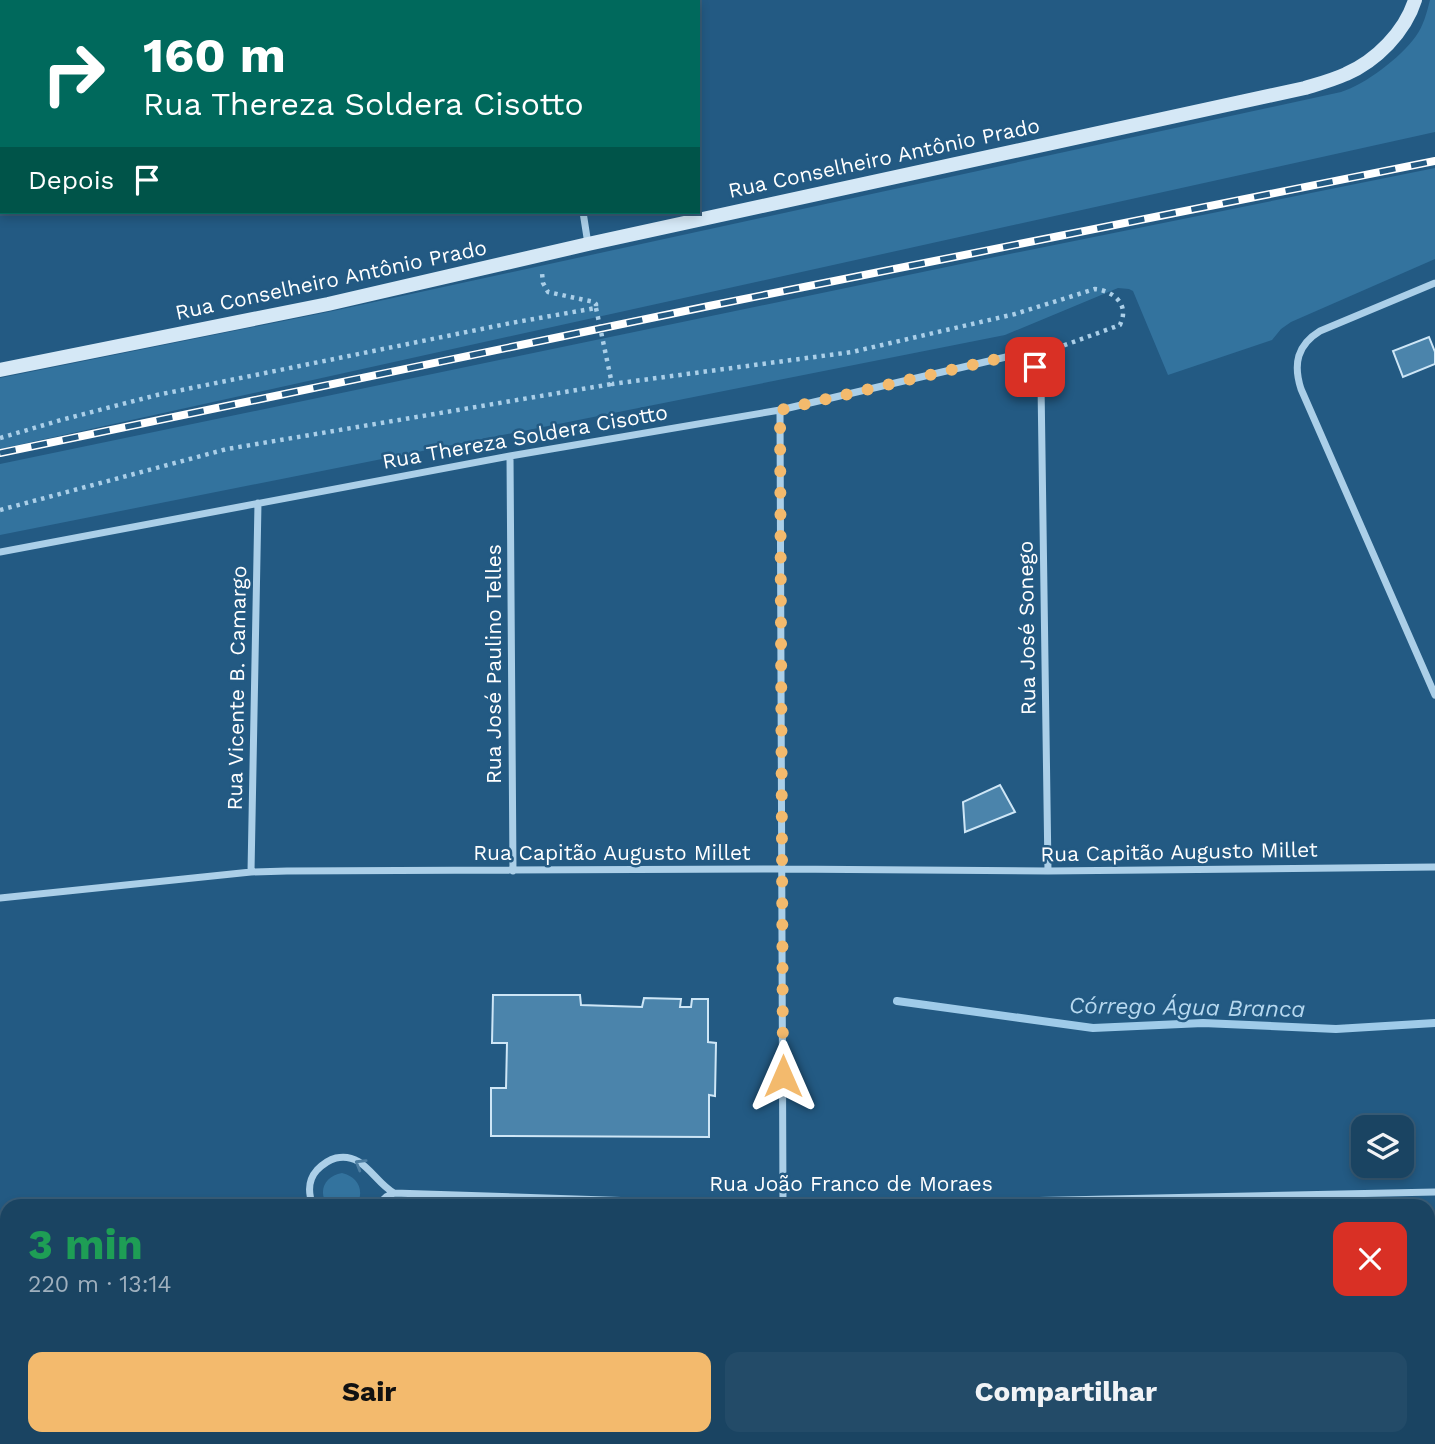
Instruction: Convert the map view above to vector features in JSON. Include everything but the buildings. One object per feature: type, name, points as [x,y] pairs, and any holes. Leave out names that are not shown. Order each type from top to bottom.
[{"type":"main road","name":"Rua Conselheiro Antônio Prado","points":[[0,370],[328,303],[1305,88],[1344,75],[1374,57],[1398,31],[1415,0]]},
{"type":"street","points":[[583,214],[588,244]]},
{"type":"street","points":[[1435,283],[1320,331],[1305,343],[1298,356],[1297,372],[1301,389],[1435,695]]},
{"type":"street","name":"Rua Thereza Soldera Cisotto","points":[[0,552],[510,456],[780,410],[1006,357],[1025,360]]},
{"type":"street","name":"Rua José Sonego","points":[[1025,360],[1035,367],[1041,384],[1048,871]]},
{"type":"street","points":[[780,410],[783,1199]]},
{"type":"street","name":"Rua José Paulino Telles","points":[[510,456],[513,871]]},
{"type":"street","name":"Rua Vicente B. Camargo","points":[[251,872],[258,503]]},
{"type":"street","name":"Rua Capitão Augusto Millet","points":[[0,898],[251,872],[782,869],[1048,871],[1435,867]]},
{"type":"street","points":[[311,1199],[313,1174],[330,1159],[341,1157],[353,1158],[363,1163],[379,1182],[394,1193],[384,1199]]},
{"type":"street","name":"Rua João Franco de Moraes","points":[[1109,1199],[1435,1192]]},
{"type":"street","name":"Rua João Franco de Moraes","points":[[394,1193],[574,1199]]},
{"type":"path","points":[[541,256],[543,284],[548,292],[596,304],[612,384]]},
{"type":"path","points":[[0,510],[227,449],[612,384],[852,352],[1015,314],[1095,289],[1104,290],[1119,300],[1124,312],[1120,326],[1025,360]]},
{"type":"path","points":[[0,438],[157,394],[596,308]]},
{"type":"shaded area","points":[[1430,0],[1435,0],[1435,132],[0,449],[0,378],[333,311],[1341,92],[1371,77],[1401,53],[1418,32]]},
{"type":"shaded area","points":[[1435,168],[1435,259],[1291,322],[1272,340],[1168,375],[1133,291],[1118,288],[1005,335],[0,535],[0,464]]},
{"type":"shaded area","points":[[342,1173],[353,1178],[359,1186],[359,1199],[325,1199],[324,1185]]},
{"type":"waterway","name":"Córrego Água Branca","points":[[897,1001],[1093,1028],[1203,1023],[1336,1029],[1435,1023]]},
{"type":"railway","points":[[0,453],[709,306],[1435,161]]},
{"type":"route","points":[[783,1076],[780,410],[1006,357],[1025,360],[1035,367]]}]
